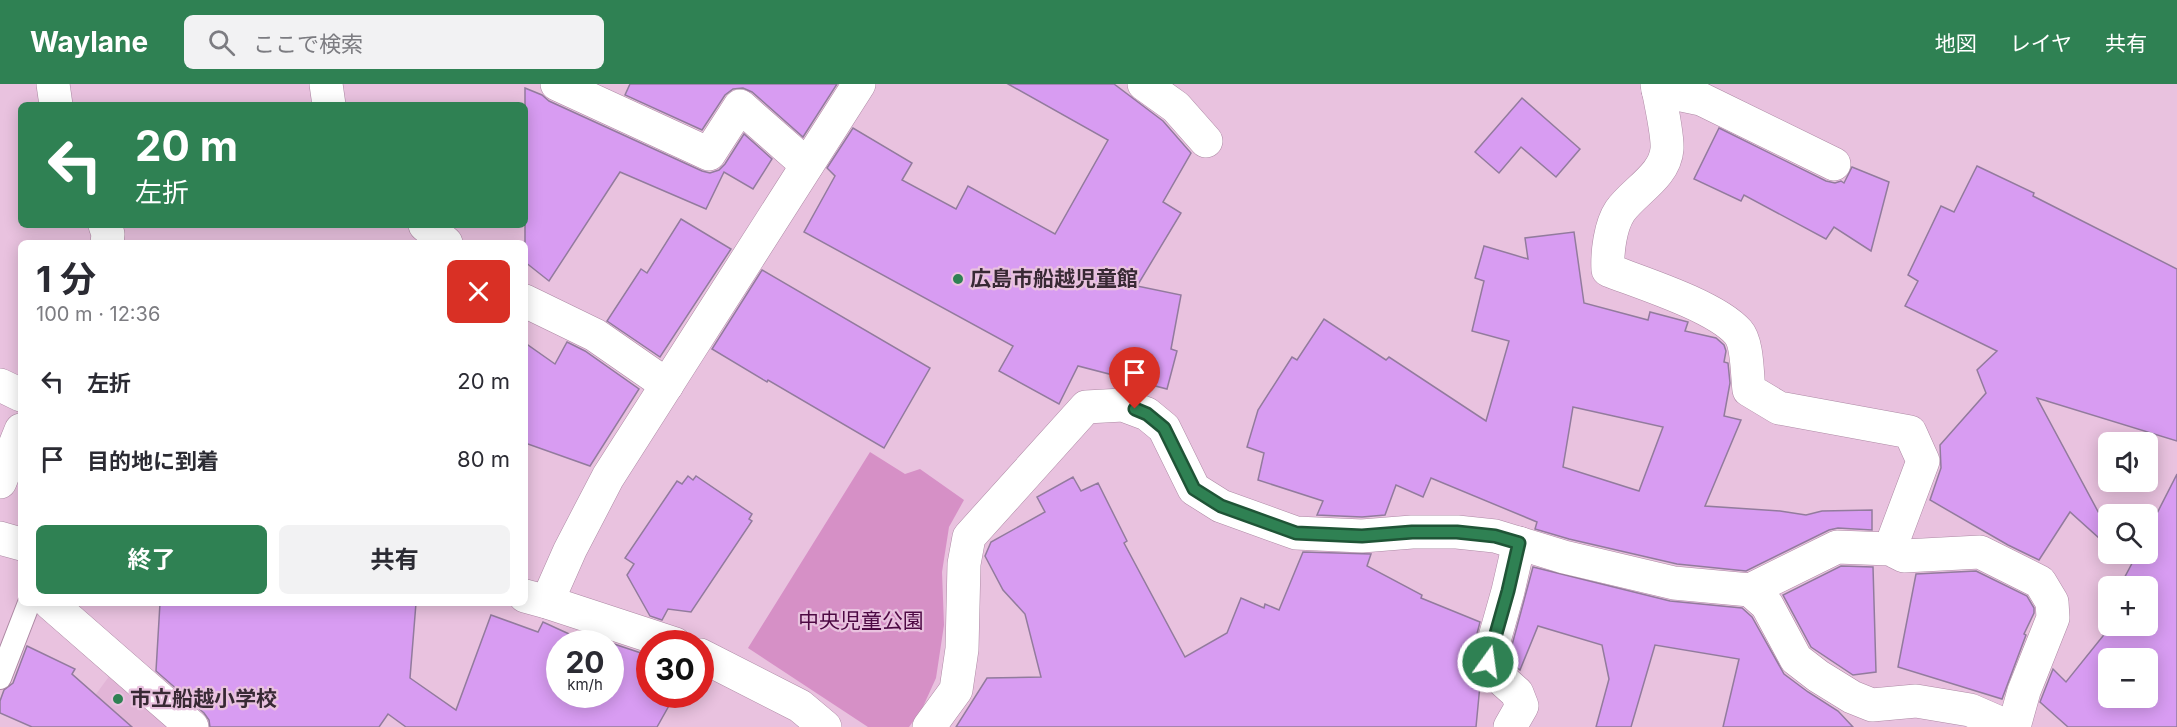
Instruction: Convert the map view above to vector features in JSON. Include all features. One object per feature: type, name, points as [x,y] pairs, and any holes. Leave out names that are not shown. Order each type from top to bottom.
[{"type":"street","points":[[53,84],[56,102]]},
{"type":"street","points":[[326,84],[329,102]]},
{"type":"street","points":[[557,84],[616,96],[709,154],[740,106],[807,165]]},
{"type":"street","points":[[636,631],[536,599],[570,550],[608,477],[859,84]]},
{"type":"street","points":[[1144,84],[1176,107],[1206,141]]},
{"type":"street","points":[[1834,164],[1701,99],[1658,87],[1667,149],[1650,180],[1619,212],[1607,254],[1608,270],[1707,309],[1738,332],[1743,342],[1749,390],[1779,408],[1910,432],[1923,460],[1890,549]]},
{"type":"street","points":[[428,228],[442,240]]},
{"type":"street","points":[[528,302],[595,335],[667,385]]},
{"type":"street","points":[[0,385],[18,394]]},
{"type":"street","points":[[929,727],[956,690],[962,649],[964,564],[969,537],[1086,407],[1123,405],[1147,414],[1164,428],[1194,489],[1221,506],[1296,533],[1362,536],[1412,532],[1457,532],[1495,536],[1564,557],[1674,583],[1750,590],[1837,547],[1890,549],[1904,556],[1980,552],[2040,582],[2052,602],[2053,618],[2011,727],[1970,710],[1916,701],[1872,705],[1852,697],[1796,659],[1767,605],[1750,590]]},
{"type":"street","points":[[0,482],[18,437]]},
{"type":"street","points":[[0,538],[18,542]]},
{"type":"street","points":[[1510,727],[1522,706],[1517,693],[1489,668],[1488,662],[1519,543]]},
{"type":"street","points":[[53,606],[192,727]]},
{"type":"street","points":[[714,663],[800,706],[825,727]]},
{"type":"lane","points":[[0,678],[28,606]]},
{"type":"shaded area","name":"市立船越小学校","points":[[113,671],[176,727],[72,727]]},
{"type":"green space","name":"中央児童公園","points":[[870,452],[905,474],[920,469],[964,500],[949,527],[942,572],[944,625],[936,678],[922,709],[909,727],[868,727],[748,648]]},
{"type":"building","points":[[630,84],[837,84],[803,137],[752,92],[743,88],[733,89],[725,95],[702,130],[625,95]]},
{"type":"building","points":[[1008,84],[1114,84],[1163,121],[1191,153],[1163,202],[1181,213],[1137,286],[1181,295],[1171,349],[1177,351],[1167,389],[1078,366],[1059,404],[999,371],[1013,346],[804,232],[835,176],[827,168],[853,128],[912,163],[902,180],[956,209],[968,186],[1055,234],[1108,140]]},
{"type":"building","points":[[525,88],[710,173],[719,170],[725,164],[744,134],[772,159],[753,189],[724,172],[706,209],[620,172],[549,281],[528,264],[528,240],[525,240],[525,228],[528,228],[528,102],[525,102]]},
{"type":"building","points":[[1522,98],[1580,149],[1556,177],[1521,147],[1499,173],[1475,152]]},
{"type":"building","points":[[1719,128],[1826,181],[1844,183],[1852,167],[1889,182],[1871,251],[1834,227],[1826,239],[1744,195],[1741,201],[1694,179]]},
{"type":"building","points":[[1977,166],[2034,193],[2033,196],[2177,269],[2177,441],[2158,435],[2158,432],[2148,432],[2037,398],[2098,512],[2098,537],[2070,512],[2039,560],[2008,545],[1930,500],[1941,468],[1940,445],[1986,393],[1977,370],[1997,351],[1905,306],[1918,281],[1908,275],[1941,206],[1954,212]]},
{"type":"building","points":[[681,219],[731,249],[660,357],[607,321],[641,269],[647,273]]},
{"type":"building","points":[[1574,232],[1584,303],[1648,320],[1650,312],[1688,322],[1685,331],[1716,338],[1724,345],[1726,351],[1724,362],[1728,363],[1730,383],[1724,416],[1741,420],[1705,506],[1806,515],[1822,511],[1872,510],[1872,530],[1838,528],[1829,530],[1746,571],[1677,564],[1535,529],[1537,522],[1431,478],[1423,497],[1396,485],[1385,515],[1362,517],[1317,515],[1323,501],[1258,480],[1264,453],[1247,447],[1258,410],[1292,357],[1297,360],[1324,319],[1386,360],[1389,357],[1486,421],[1509,341],[1472,331],[1484,281],[1475,278],[1484,246],[1528,259],[1525,238]],"holes":[[[1573,407],[1663,427],[1639,491],[1563,467]]]},
{"type":"building","points":[[762,270],[930,368],[884,448],[712,349]]},
{"type":"building","points":[[567,342],[585,351],[639,389],[590,466],[528,444],[528,345],[555,364]]},
{"type":"building","points":[[2177,474],[2177,727],[2068,727],[2040,702],[2053,669],[2066,682],[2103,636],[2158,636],[2158,576],[2125,576],[2132,564],[2158,564],[2158,511]]},
{"type":"building","points":[[688,476],[693,480],[696,476],[752,514],[749,519],[752,521],[691,612],[668,609],[662,620],[650,616],[627,575],[634,564],[625,558],[677,481],[682,484]]},
{"type":"building","points":[[1073,477],[1081,491],[1098,483],[1127,541],[1124,543],[1185,657],[1227,633],[1241,598],[1264,608],[1265,604],[1279,610],[1303,552],[1371,554],[1367,566],[1422,595],[1421,598],[1480,622],[1469,665],[1480,685],[1476,727],[956,727],[987,678],[1041,677],[1025,614],[1003,590],[985,556],[991,542],[1045,512],[1037,497]]},
{"type":"building","points":[[1841,566],[1873,567],[1876,672],[1853,675],[1811,647],[1783,595]]},
{"type":"building","points":[[1533,567],[1670,601],[1742,608],[1752,617],[1784,674],[1838,711],[1853,727],[1723,727],[1739,659],[1655,645],[1631,727],[1596,727],[1609,679],[1602,645],[1538,626],[1520,670],[1508,660]]},
{"type":"building","points":[[1976,571],[2027,596],[2034,608],[2002,699],[1898,667],[1916,574]]},
{"type":"building","points":[[160,606],[416,606],[410,678],[456,710],[491,615],[538,632],[543,622],[560,630],[546,630],[546,708],[624,708],[624,647],[636,651],[636,708],[668,708],[657,727],[406,727],[388,714],[379,727],[210,727],[209,720],[156,671]]},
{"type":"building","points":[[27,646],[75,669],[72,674],[132,727],[32,727],[0,713],[0,701],[4,690],[13,683]]},
{"type":"place","name":"広島市船越児童館","points":[[958,279]]},
{"type":"place","name":"市立船越小学校","points":[[118,699]]},
{"type":"route","points":[[1135,409],[1147,414],[1164,428],[1194,489],[1221,506],[1296,533],[1362,536],[1412,532],[1457,532],[1495,536],[1519,543],[1488,662]]}]
